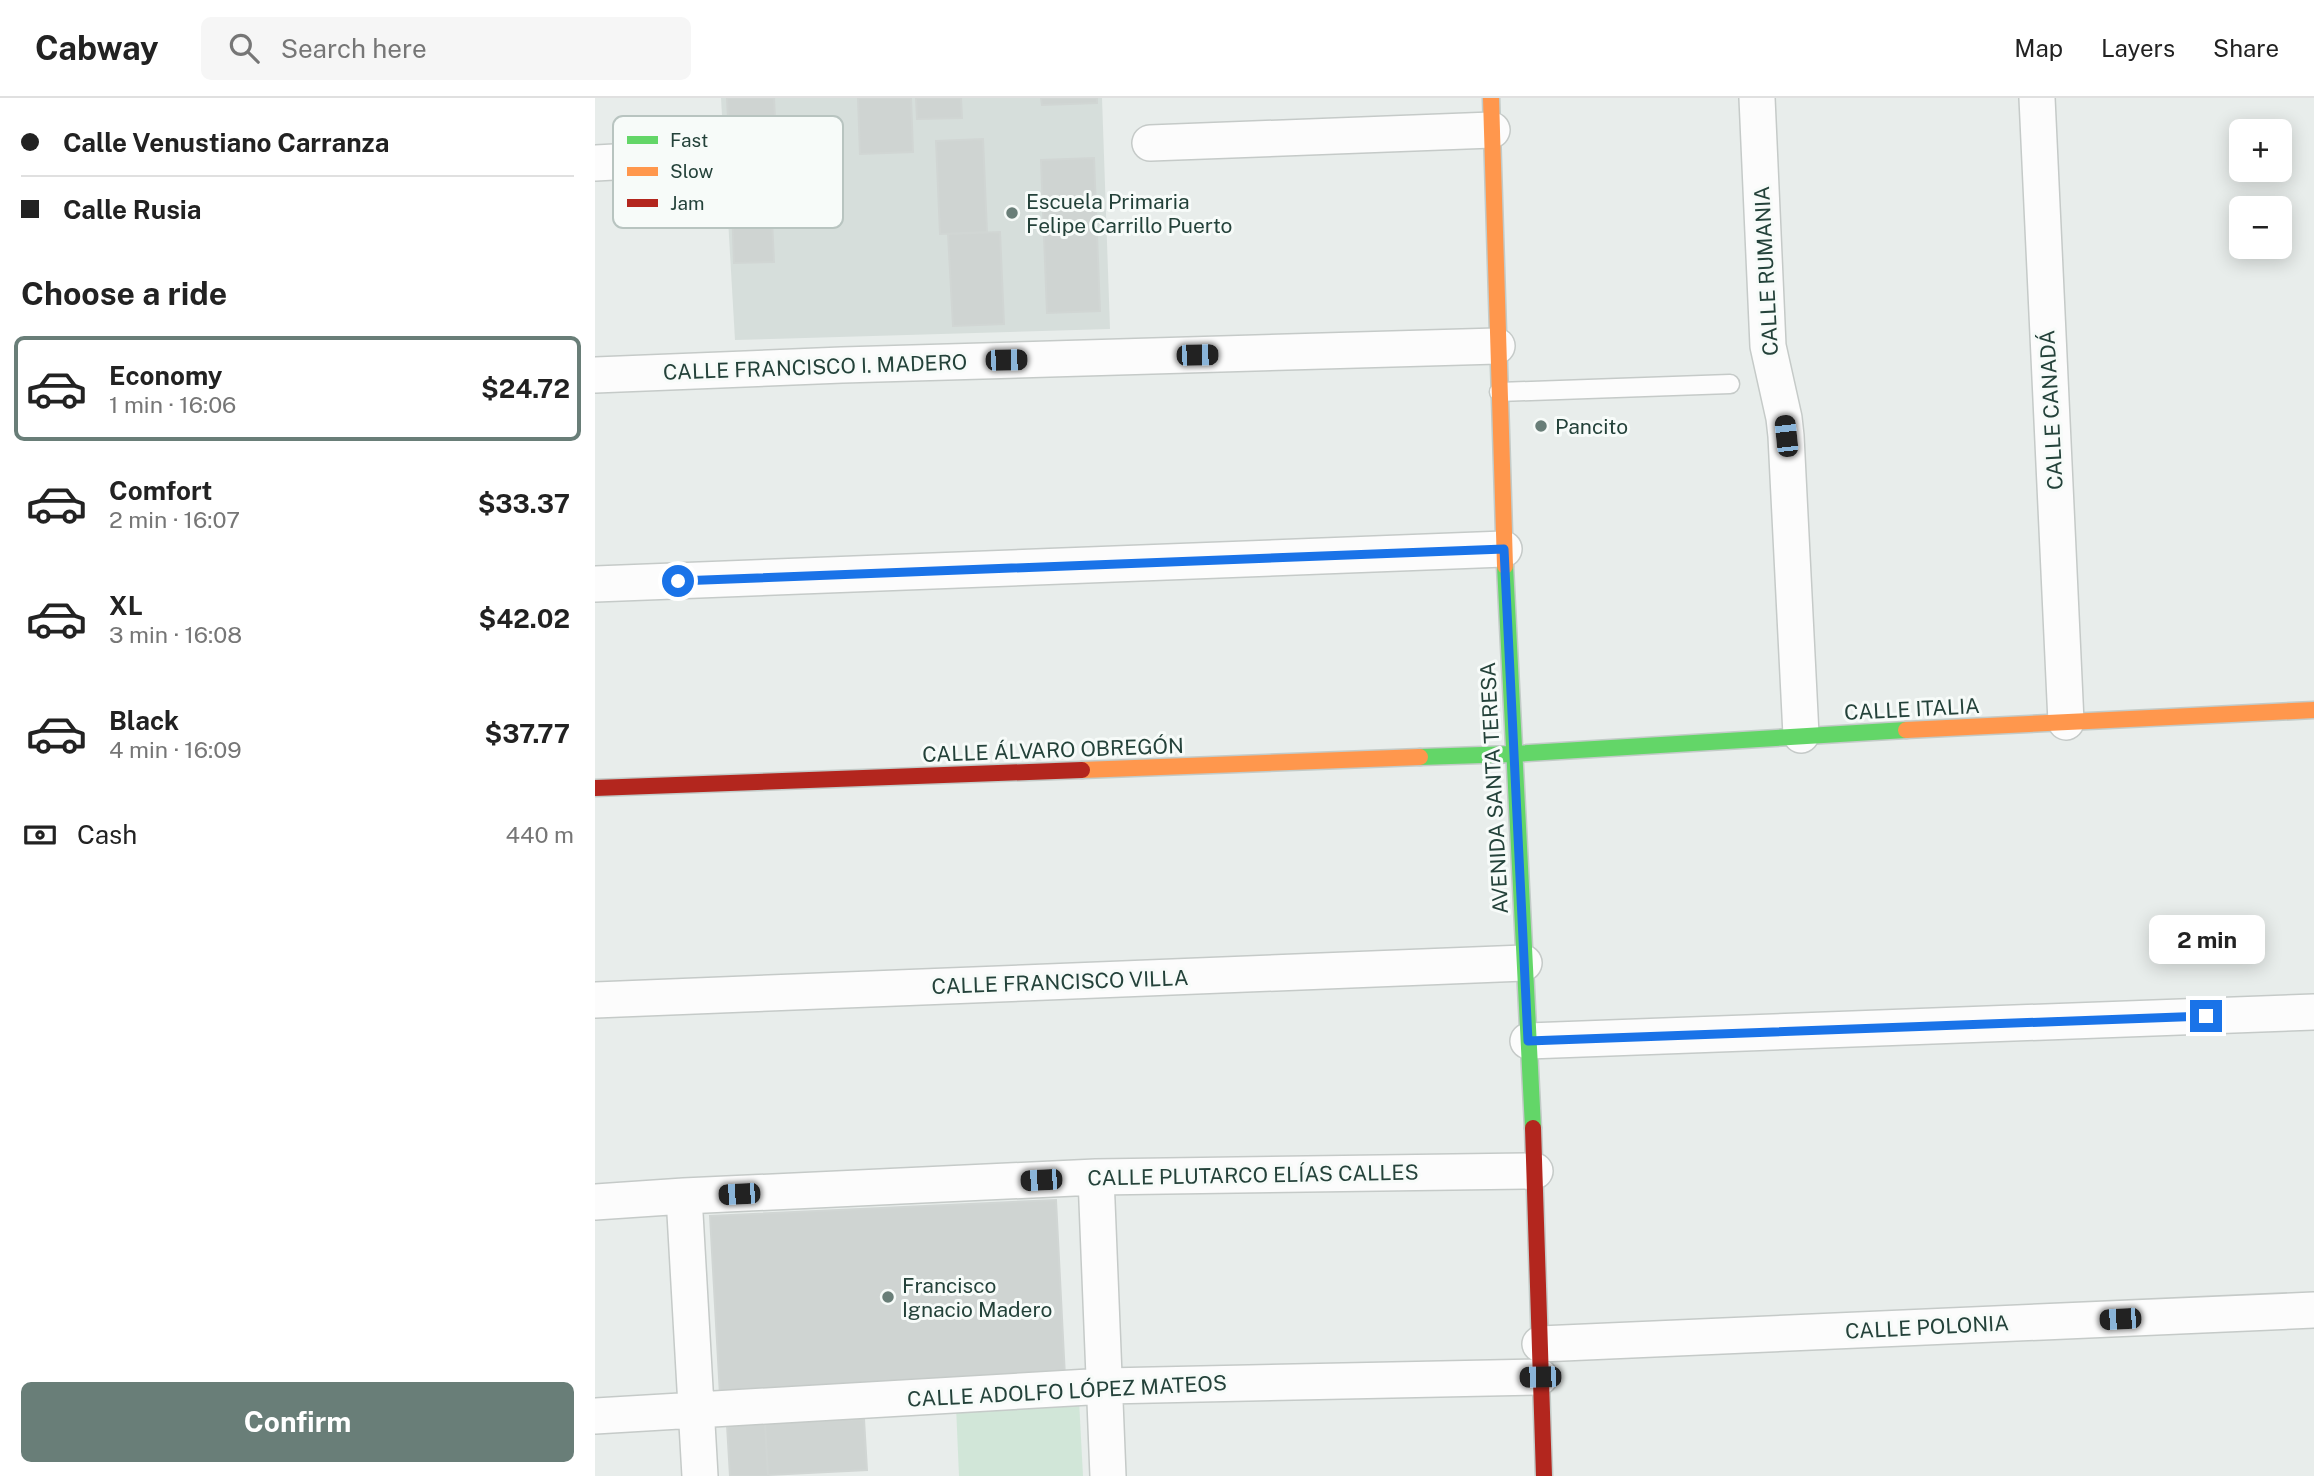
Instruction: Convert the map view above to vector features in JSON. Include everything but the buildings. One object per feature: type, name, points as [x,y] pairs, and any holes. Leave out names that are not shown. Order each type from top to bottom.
[{"type":"street","name":"CALLE RUMANIA","points":[[1758,98],[1768,346],[1786,436],[1801,735]]},
{"type":"street","name":"CALLE CANADÁ","points":[[2037,98],[2066,722]]},
{"type":"street","points":[[1150,144],[1492,114]]},
{"type":"street","name":"AVENIDA SANTA TERESA","points":[[1492,114],[1504,549],[1535,1171],[1544,1476]]},
{"type":"street","points":[[595,163],[613,162]]},
{"type":"street","name":"CALLE FRANCISCO I. MADERO","points":[[595,375],[1497,346]]},
{"type":"street","points":[[595,584],[1504,549]]},
{"type":"street","name":"CALLE ITALIA","points":[[1513,754],[1801,735],[2314,710]]},
{"type":"street","name":"CALLE ÁLVARO OBREGÓN","points":[[595,788],[1513,754]]},
{"type":"street","name":"CALLE FRANCISCO VILLA","points":[[595,1000],[1524,963]]},
{"type":"street","points":[[1528,1041],[2314,1013]]},
{"type":"street","name":"CALLE PLUTARCO ELÍAS CALLES","points":[[595,1202],[1096,1177],[1535,1171]]},
{"type":"street","points":[[1096,1177],[1108,1476]]},
{"type":"street","points":[[684,1196],[700,1476]]},
{"type":"street","name":"CALLE POLONIA","points":[[1540,1361],[2314,1310]]},
{"type":"street","name":"CALLE ADOLFO LÓPEZ MATEOS","points":[[595,1416],[1540,1361]]},
{"type":"lane","points":[[1499,392],[1730,384]]},
{"type":"shaded area","points":[[721,98],[1102,98],[1110,329],[735,340],[729,228],[843,228],[843,116],[722,116]]},
{"type":"green space","points":[[1079,1400],[1083,1476],[959,1476],[956,1406]]},
{"type":"traffic: fast","points":[[1505,566],[1533,1128]]},
{"type":"traffic: fast","points":[[1420,757],[1513,754],[1906,730]]},
{"type":"traffic: slow","points":[[1491,98],[1505,566]]},
{"type":"traffic: slow","points":[[1906,730],[2314,710]]},
{"type":"traffic: slow","points":[[1082,770],[1420,757]]},
{"type":"traffic: jam","points":[[595,788],[1082,770]]},
{"type":"traffic: jam","points":[[1533,1128],[1544,1476]]},
{"type":"place","name":"Escuela Primaria Felipe Carrillo Puerto","points":[[1012,213]]},
{"type":"place","name":"Pancito","points":[[1541,426]]},
{"type":"place","name":"Francisco Ignacio Madero","points":[[888,1297]]},
{"type":"route","points":[[678,581],[1504,549],[1528,1041],[2206,1016]]}]
